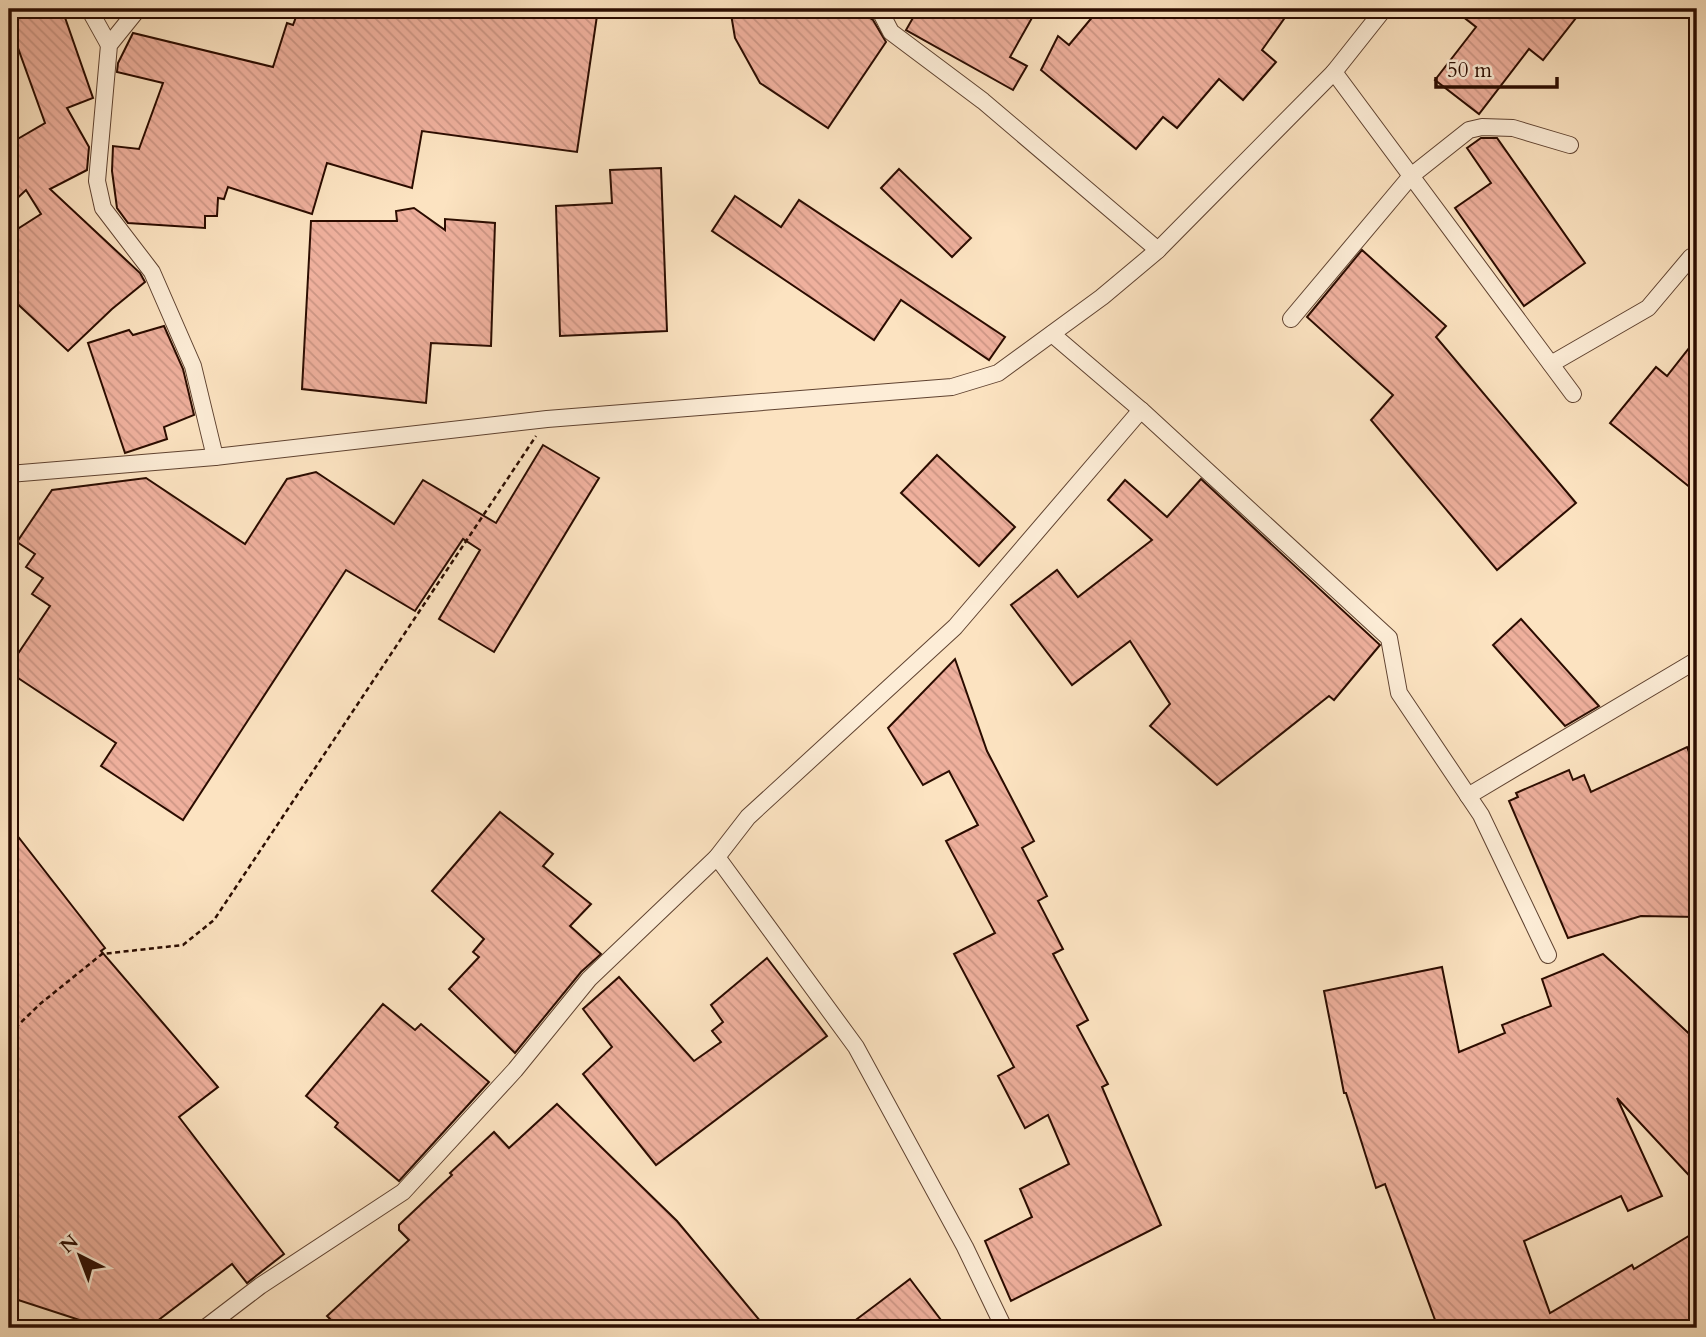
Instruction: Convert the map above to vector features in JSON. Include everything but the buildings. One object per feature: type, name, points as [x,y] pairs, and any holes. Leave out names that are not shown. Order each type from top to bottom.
[{"type":"street","points":[[89,9],[109,45]]},
{"type":"street","points":[[138,9],[109,45],[97,180],[103,208],[152,272],[193,366],[215,457]]},
{"type":"street","points":[[879,9],[891,32],[983,101],[1158,250]]},
{"type":"street","points":[[9,474],[215,457],[547,419],[952,387],[998,373],[1102,297],[1158,250],[1334,72],[1384,9]]},
{"type":"street","points":[[1334,72],[1573,394]]},
{"type":"street","points":[[1291,319],[1411,176],[1463,134],[1482,127],[1529,131],[1570,145]]},
{"type":"street","points":[[1551,364],[1648,307],[1691,257]]},
{"type":"street","points":[[1052,334],[1141,411],[1390,638],[1399,693],[1481,815],[1548,955]]},
{"type":"street","points":[[205,1328],[260,1286],[403,1192],[515,1070],[589,979],[717,857],[748,817],[955,627],[1141,411]]},
{"type":"street","points":[[1468,796],[1697,660]]},
{"type":"street","points":[[717,857],[856,1047],[965,1247],[1004,1328]]},
{"type":"path","points":[[9,1034],[40,1004],[102,954],[183,945],[214,920],[547,419]]}]
